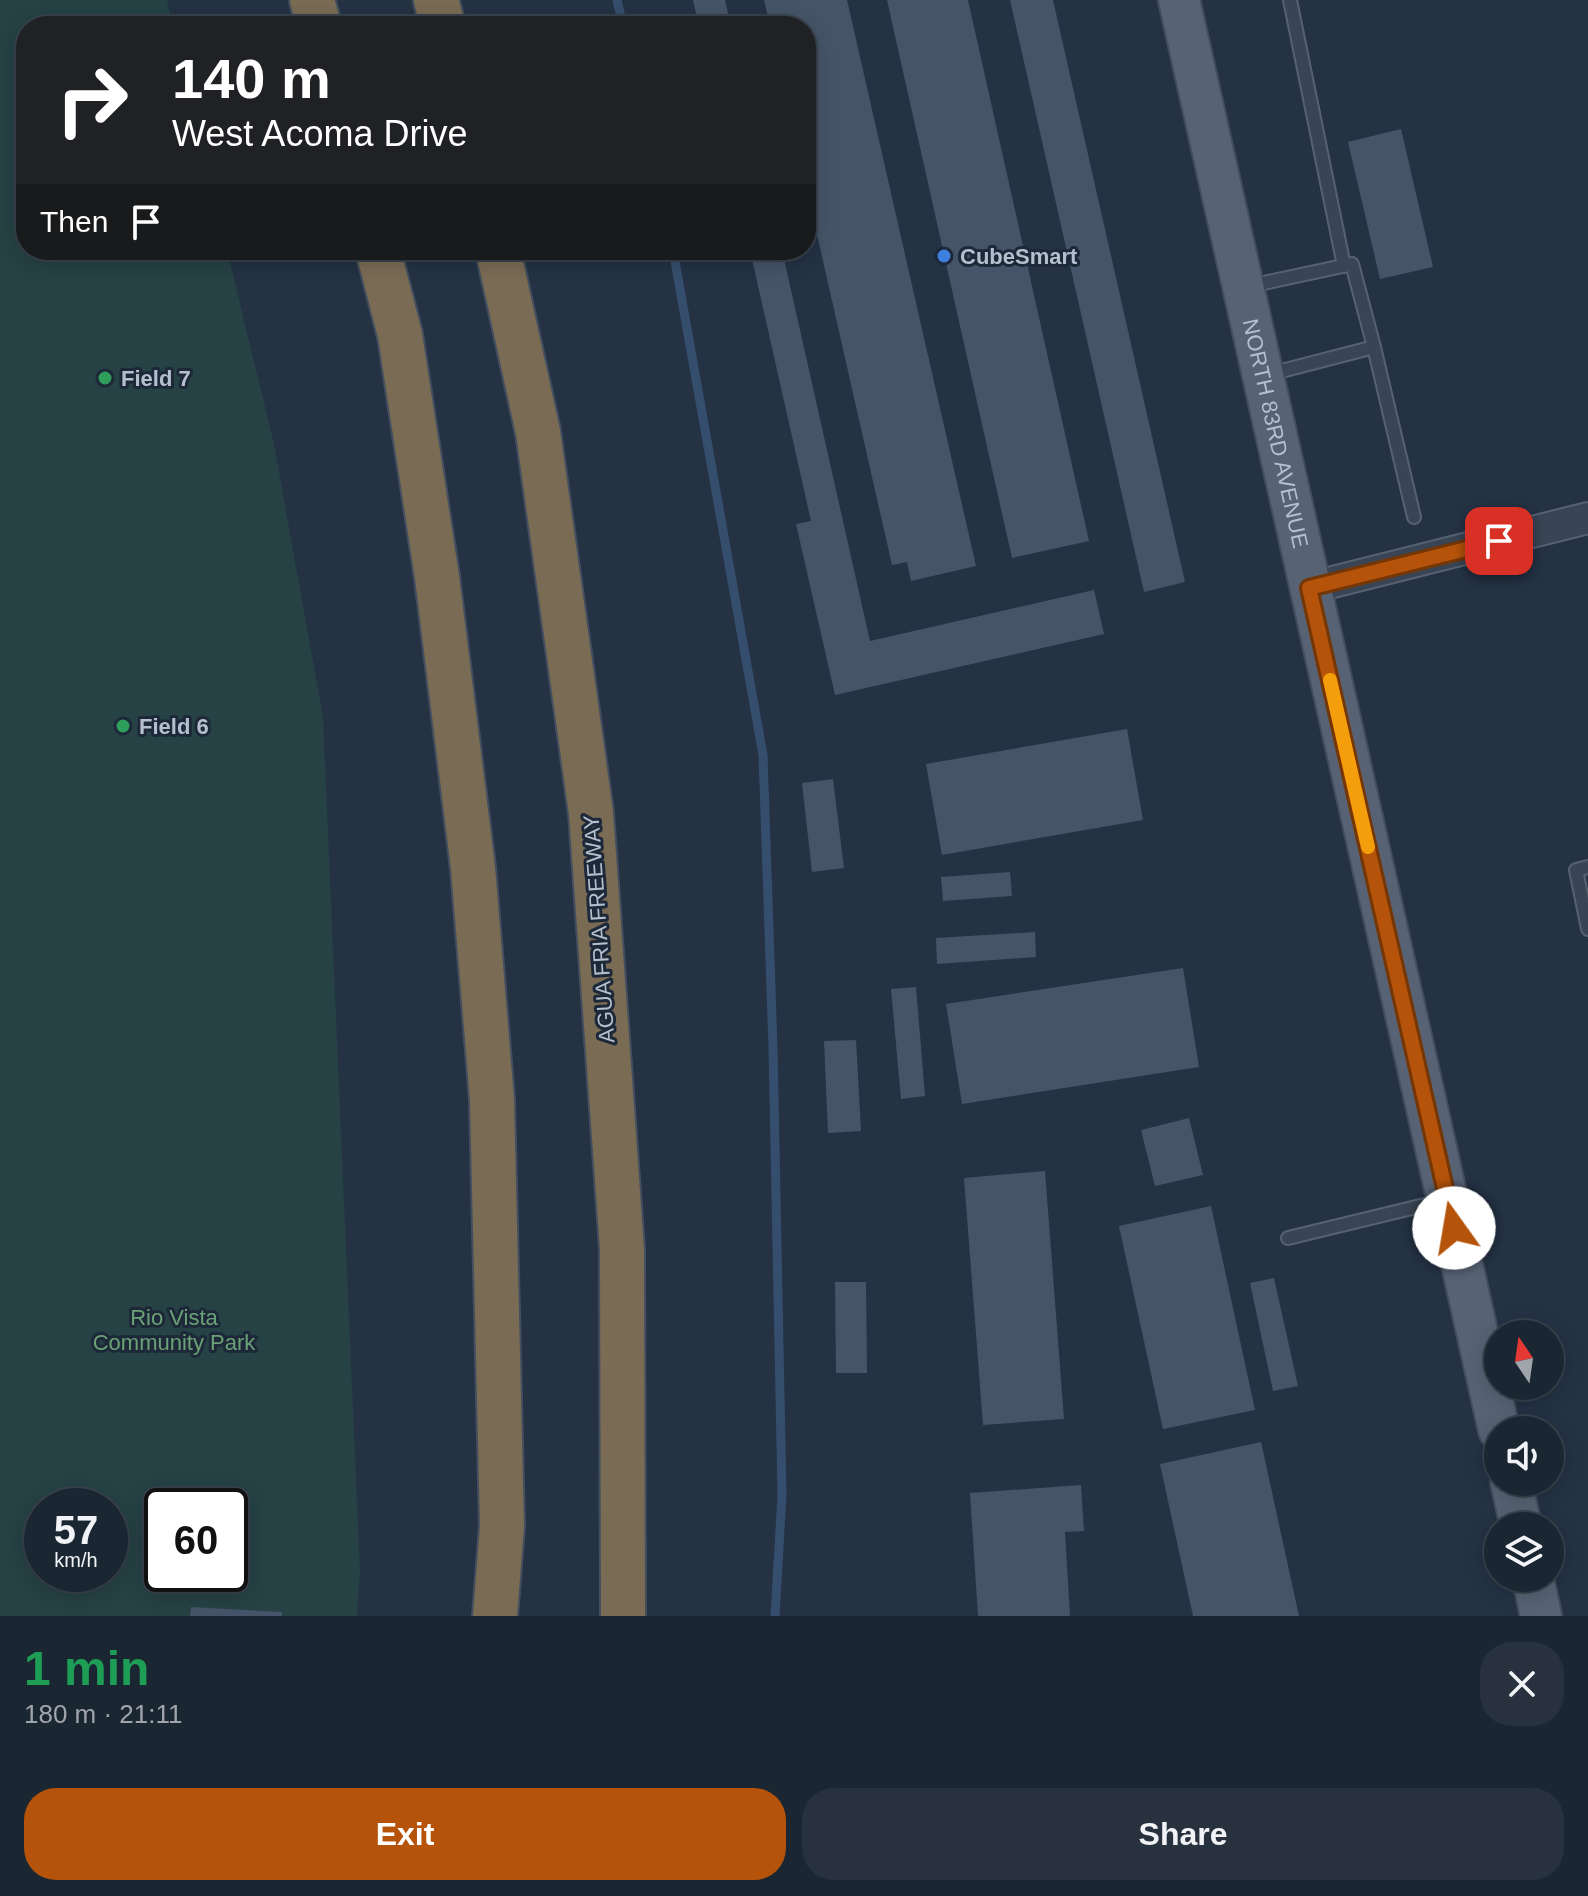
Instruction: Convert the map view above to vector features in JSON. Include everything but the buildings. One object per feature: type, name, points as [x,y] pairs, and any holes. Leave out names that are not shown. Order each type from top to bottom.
[{"type":"highway","points":[[381,260],[400,335],[437,577],[473,868],[481,961],[493,1132],[502,1526],[495,1616]]},
{"type":"highway","name":"AGUA FRIA FREEWAY","points":[[500,260],[538,432],[591,813],[622,1249],[623,1616]]},
{"type":"main road","name":"NORTH 83RD AVENUE","points":[[1179,0],[1496,1416]]},
{"type":"main road","points":[[1536,1592],[1541,1616]]},
{"type":"street","points":[[1309,588],[1588,518]]},
{"type":"lane","points":[[1290,0],[1344,266]]},
{"type":"lane","points":[[1243,287],[1352,264],[1414,517]]},
{"type":"lane","points":[[1263,375],[1374,347]]},
{"type":"lane","points":[[1588,867],[1576,870],[1588,929]]},
{"type":"lane","points":[[1288,1238],[1448,1200]]},
{"type":"green space","name":"Rio Vista Community Park","points":[[0,0],[167,0],[171,16],[16,16],[16,260],[229,260],[274,444],[323,717],[360,1570],[357,1616],[0,1616]]},
{"type":"waterway","points":[[617,0],[621,16]]},
{"type":"waterway","points":[[675,260],[763,755],[773,1047],[782,1495],[775,1616]]},
{"type":"slow traffic","points":[[1330,680],[1368,847]]},
{"type":"place","name":"CubeSmart","points":[[944,256]]},
{"type":"place","name":"Field 7","points":[[105,378]]},
{"type":"place","name":"Field 6","points":[[123,726]]},
{"type":"route","points":[[1454,1228],[1309,588],[1499,541]]}]
